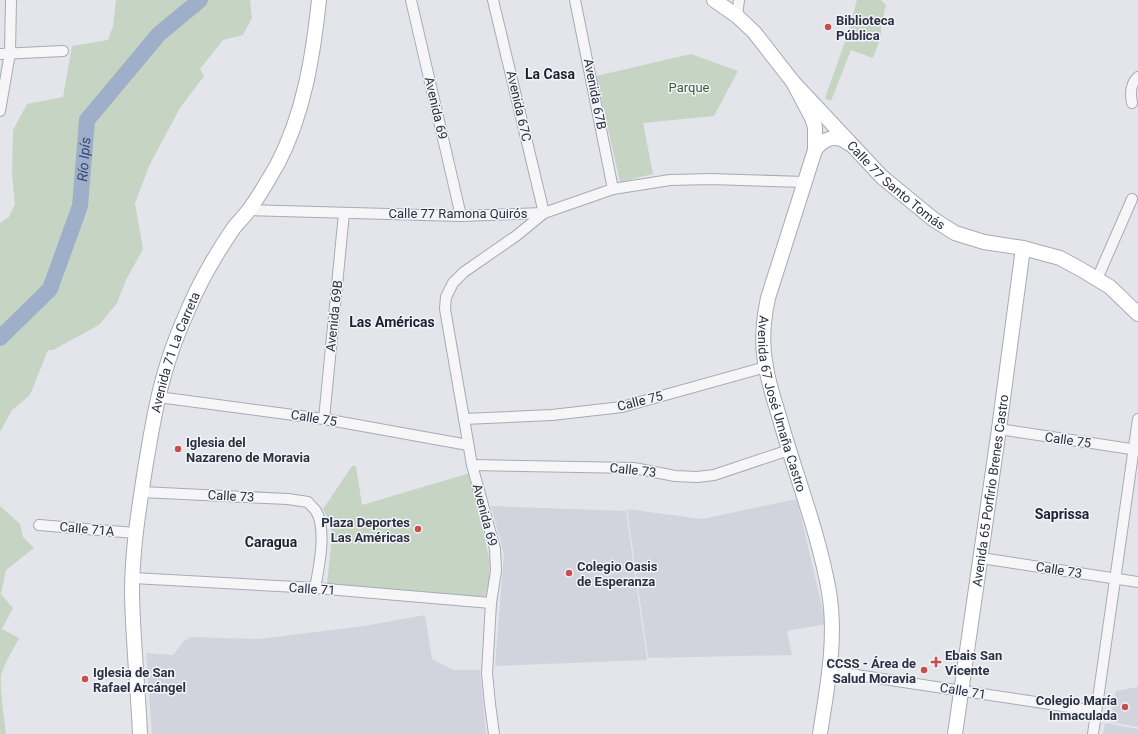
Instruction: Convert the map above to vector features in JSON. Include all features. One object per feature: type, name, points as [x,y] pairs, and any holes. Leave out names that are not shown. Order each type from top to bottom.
[{"type":"main road","name":"Avenida 71 La Carreta","points":[[140,734],[132,578],[135,533],[158,396],[163,377],[188,309],[206,272],[234,228],[249,210],[277,165],[286,145],[296,118],[311,60],[316,32],[319,0]]},
{"type":"main road","points":[[714,0],[737,16],[754,32],[793,82]]},
{"type":"main road","name":"Calle 77 Santo Tomás","points":[[793,82],[882,177],[933,219],[955,233],[984,242],[1023,248],[1060,258],[1110,287],[1138,314]]},
{"type":"main road","name":"Avenida 67 José Umaña Castro","points":[[793,82],[812,118],[815,127],[814,150],[767,304],[764,316],[763,342],[766,367],[789,450],[814,527],[829,591],[832,611],[833,641],[820,734]]},
{"type":"main road","points":[[814,150],[820,143],[827,139],[836,138],[844,140],[851,145]]},
{"type":"main road","name":"Avenida 65 Porfirio Brenes Castro","points":[[955,734],[999,429],[1023,248]]},
{"type":"street","points":[[0,110],[11,0]]},
{"type":"street","name":"Avenida 69","points":[[411,0],[461,216]]},
{"type":"street","name":"Avenida 67C","points":[[493,0],[544,213]]},
{"type":"street","name":"Avenida 67B","points":[[576,0],[613,189]]},
{"type":"street","points":[[737,16],[739,0]]},
{"type":"street","points":[[5,53],[63,51]]},
{"type":"street","points":[[1132,102],[1130,95],[1131,86],[1138,77]]},
{"type":"street","name":"Calle 77 Ramona Quirós","points":[[249,210],[461,216],[544,213],[613,189],[670,180],[711,179],[805,182]]},
{"type":"street","points":[[1097,279],[1132,199]]},
{"type":"street","name":"Avenida 69B","points":[[324,419],[344,213]]},
{"type":"street","name":"Avenida 69","points":[[494,734],[487,673],[491,603],[496,571],[495,549],[468,445],[445,309],[446,297],[453,283],[464,272],[516,236],[544,213]]},
{"type":"street","name":"Calle 75","points":[[464,419],[552,415],[622,407],[766,367]]},
{"type":"street","name":"Calle 75","points":[[158,396],[324,419],[468,445]]},
{"type":"street","points":[[1093,734],[1136,450],[1138,419]]},
{"type":"street","name":"Calle 75","points":[[999,429],[1136,450]]},
{"type":"street","name":"Calle 73","points":[[472,465],[634,468],[675,476],[697,477],[714,475],[789,450]]},
{"type":"street","name":"Calle 73","points":[[141,492],[288,499],[308,502],[317,512],[322,532],[321,556],[315,588]]},
{"type":"street","name":"Calle 71A","points":[[39,525],[135,533]]},
{"type":"street","name":"Calle 73","points":[[980,558],[1138,582]]},
{"type":"street","name":"Calle 71","points":[[132,578],[315,588],[491,603]]},
{"type":"street","name":"Calle 71","points":[[830,670],[1096,711]]},
{"type":"shaded area","points":[[797,499],[826,624],[787,631],[792,655],[648,658],[627,509],[702,519]]},
{"type":"shaded area","name":"Colegio Oasis de Esperanza","points":[[491,506],[626,511],[647,660],[495,666],[504,554]]},
{"type":"shaded area","points":[[425,615],[432,659],[453,670],[480,670],[486,734],[152,734],[146,653],[173,655],[184,641],[191,637],[259,639],[364,626]]},
{"type":"shaded area","name":"Colegio María Inmaculada","points":[[1138,687],[1138,727],[1110,722],[1116,691]]},
{"type":"shaded area","points":[[1105,723],[1138,729],[1138,734],[1103,734]]},
{"type":"green space","points":[[116,0],[250,0],[252,18],[243,35],[223,40],[200,69],[204,76],[180,108],[150,164],[135,203],[143,249],[126,280],[117,303],[99,325],[53,350],[48,350],[30,395],[12,410],[0,432],[0,223],[9,217],[15,204],[12,174],[13,130],[27,104],[63,97],[72,46],[108,40],[113,26]]},
{"type":"green space","points":[[857,0],[881,0],[886,5],[881,26],[881,37],[873,58],[851,50],[831,101],[825,98],[847,36]]},
{"type":"green space","name":"Parque","points":[[691,54],[738,71],[714,116],[643,123],[653,174],[620,182],[596,76]]},
{"type":"green space","points":[[352,466],[356,466],[362,505],[470,473],[490,562],[489,581],[485,597],[482,598],[327,584],[332,537],[330,523],[323,509]]},
{"type":"green space","points":[[0,506],[20,524],[23,537],[34,548],[6,570],[1,594],[13,608],[2,629],[19,638],[1,675],[6,734],[0,734]]},
{"type":"waterway","name":"Río Ipís","points":[[0,338],[50,289],[80,206],[87,120],[159,34],[200,0]]},
{"type":"place","name":"Biblioteca Pública","points":[[828,27]]},
{"type":"place","name":"Iglesia del Nazareno de Moravia","points":[[178,449]]},
{"type":"place","name":"Plaza Deportes Las Américas","points":[[418,529]]},
{"type":"place","name":"Colegio Oasis de Esperanza","points":[[569,573]]},
{"type":"place","name":"Ebais San Vicente","points":[[936,662]]},
{"type":"place","name":"CCSS - Área de Salud Moravia","points":[[924,670]]},
{"type":"place","name":"Iglesia de San Rafael Arcángel","points":[[85,679]]},
{"type":"place","name":"Colegio María Inmaculada","points":[[1125,707]]},
{"type":"district","name":"La Casa","points":[[550,74]]},
{"type":"district","name":"Las Américas","points":[[392,322]]},
{"type":"district","name":"Saprissa","points":[[1062,514]]},
{"type":"district","name":"Caragua","points":[[271,542]]}]
